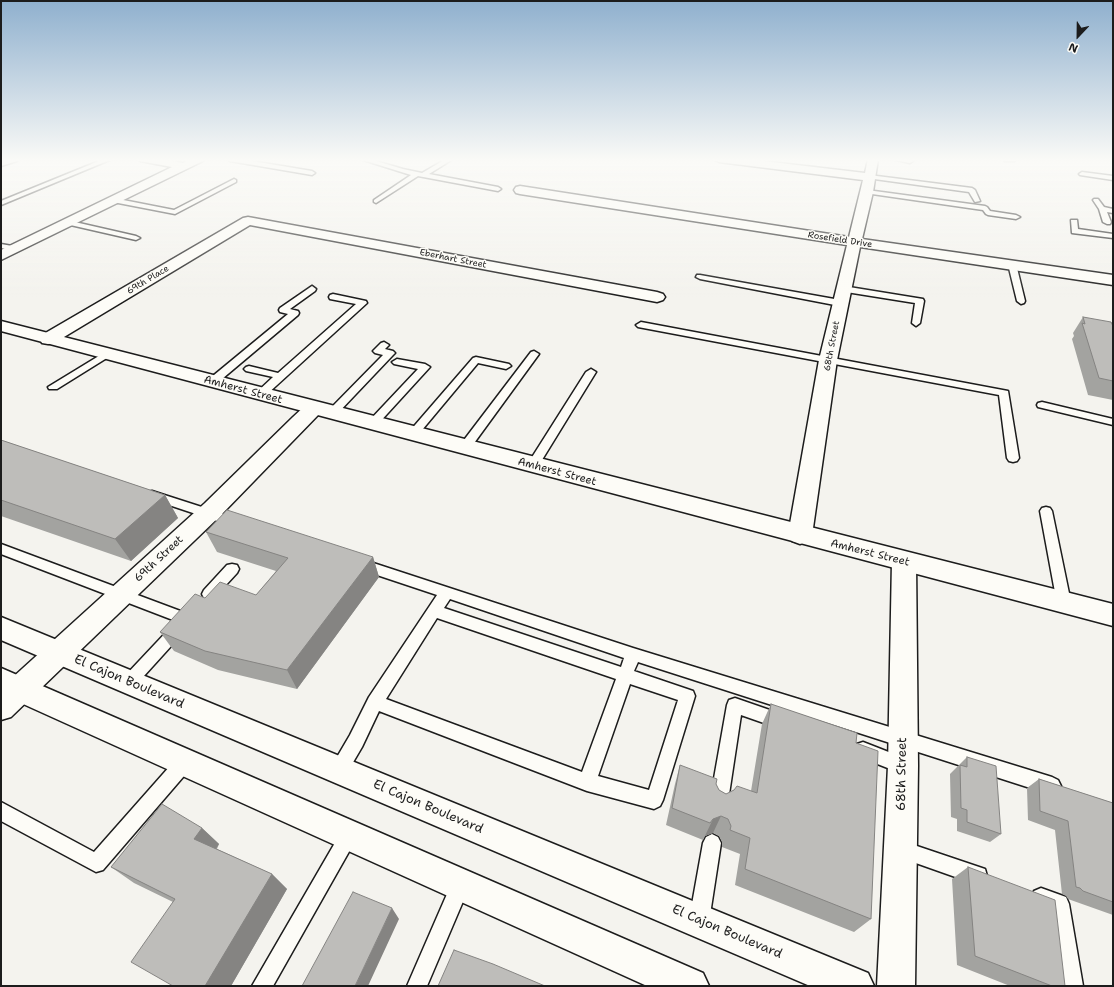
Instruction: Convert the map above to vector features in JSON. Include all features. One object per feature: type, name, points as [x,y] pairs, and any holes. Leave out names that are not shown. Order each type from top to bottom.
[{"type":"street","points":[[1,256],[8,248],[69,222],[103,205]]},
{"type":"street","name":"Rosefield Drive","points":[[617,205],[1113,280]]},
{"type":"street","name":"68th Street","points":[[800,535],[828,360],[863,205]]},
{"type":"street","name":"Eberhart Street","points":[[248,221],[657,297]]},
{"type":"street","name":"69th Place","points":[[48,339],[248,221]]},
{"type":"street","name":"Amherst Street","points":[[1,326],[800,535],[1113,615]]},
{"type":"street","name":"69th Street","points":[[7,693],[59,653],[208,513],[300,421],[323,410]]},
{"type":"street","name":"68th Street","points":[[896,986],[903,752],[904,562]]},
{"type":"street","name":"El Cajon Boulevard","points":[[1,628],[855,986]]},
{"type":"street","points":[[7,693],[184,763],[690,986]]},
{"type":"lane","points":[[139,205],[175,212],[188,205]]},
{"type":"lane","points":[[972,205],[985,208],[988,213],[1016,217]]},
{"type":"lane","points":[[1099,205],[1107,222]]},
{"type":"lane","points":[[1102,209],[1113,211]]},
{"type":"lane","points":[[69,222],[136,238]]},
{"type":"lane","points":[[1074,222],[1075,231],[1113,236]]},
{"type":"lane","points":[[1012,264],[1021,300]]},
{"type":"lane","points":[[700,277],[920,301],[916,323]]},
{"type":"lane","points":[[212,382],[296,313],[284,310],[312,289]]},
{"type":"lane","points":[[842,292],[918,296]]},
{"type":"lane","points":[[261,394],[362,303],[333,297]]},
{"type":"lane","points":[[641,325],[1004,393],[1013,458]]},
{"type":"lane","points":[[323,410],[390,353],[378,351],[384,345]]},
{"type":"lane","points":[[53,387],[108,354]]},
{"type":"lane","points":[[465,447],[534,354]]},
{"type":"lane","points":[[413,434],[476,360],[506,366]]},
{"type":"lane","points":[[373,424],[425,367],[397,362]]},
{"type":"lane","points":[[249,369],[280,376]]},
{"type":"lane","points":[[533,465],[591,372]]},
{"type":"lane","points":[[1042,405],[1113,422]]},
{"type":"lane","points":[[142,492],[246,526]]},
{"type":"lane","points":[[1046,511],[1064,603]]},
{"type":"lane","points":[[1,549],[186,619]]},
{"type":"lane","points":[[350,560],[633,654],[903,752]]},
{"type":"lane","points":[[129,682],[232,569]]},
{"type":"lane","points":[[339,770],[356,741],[375,702],[446,592]]},
{"type":"lane","points":[[375,702],[587,782],[654,800],[687,696],[434,611]]},
{"type":"lane","points":[[587,782],[633,654]]},
{"type":"lane","points":[[719,801],[735,705],[793,725]]},
{"type":"lane","points":[[850,745],[903,752],[1068,792]]},
{"type":"lane","points":[[1,811],[96,863],[184,763]]},
{"type":"lane","points":[[262,986],[349,835]]},
{"type":"lane","points":[[699,921],[712,843]]},
{"type":"lane","points":[[900,850],[994,882]]},
{"type":"lane","points":[[417,986],[461,885]]},
{"type":"lane","points":[[1023,892],[1059,904],[1073,986]]},
{"type":"building","points":[[1083,317],[1111,322],[1113,326],[1113,381],[1099,378],[1082,323],[1085,324]]},
{"type":"building","points":[[1,440],[165,495],[115,539],[1,500]]},
{"type":"building","points":[[227,510],[373,557],[287,670],[205,651],[160,632],[195,594],[205,598],[220,582],[256,595],[288,558],[206,532]]},
{"type":"building","points":[[771,704],[857,733],[856,743],[878,751],[871,919],[745,869],[750,838],[730,830],[731,826],[728,819],[721,816],[713,819],[710,823],[672,808],[680,765],[717,779],[716,784],[719,790],[726,794],[734,790],[737,786],[757,793]]},
{"type":"building","points":[[967,757],[996,766],[1001,834],[967,822],[967,810],[961,808],[960,765],[967,767]]},
{"type":"building","points":[[1039,779],[1113,803],[1113,902],[1076,887],[1068,821],[1040,811]]},
{"type":"building","points":[[162,804],[202,828],[194,839],[272,874],[205,986],[173,986],[131,962],[175,899],[111,867]]},
{"type":"building","points":[[968,867],[1055,900],[1065,986],[1052,986],[975,956]]},
{"type":"building","points":[[353,892],[392,908],[355,986],[302,986]]},
{"type":"building","points":[[454,950],[493,964],[545,986],[438,986]]}]
